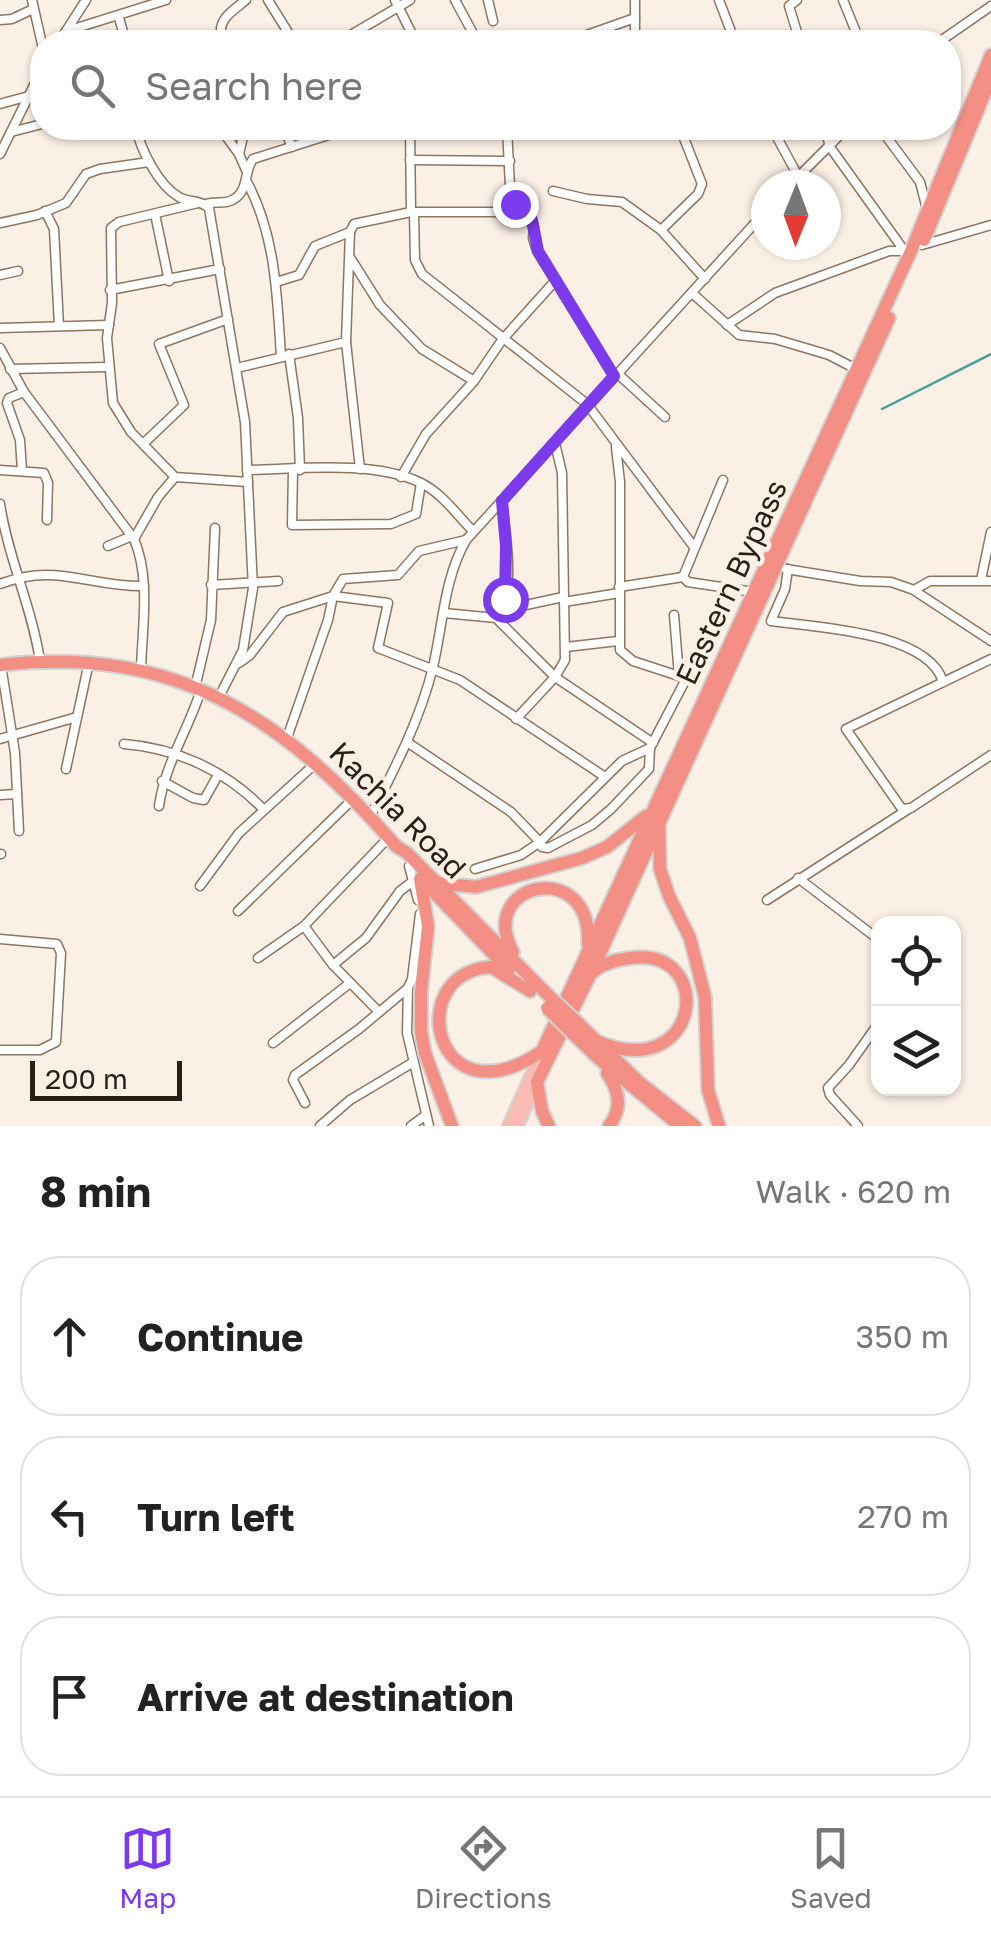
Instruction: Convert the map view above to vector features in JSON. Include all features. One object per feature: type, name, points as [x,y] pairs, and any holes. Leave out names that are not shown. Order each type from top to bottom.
[{"type":"highway","name":"Eastern Bypass","points":[[961,127],[991,55]]},
{"type":"highway","name":"Eastern Bypass","points":[[537,1082],[591,973],[655,814],[754,592],[991,78]]},
{"type":"highway","name":"Eastern Bypass","points":[[542,1051],[588,946],[782,568],[956,140]]},
{"type":"highway","name":"Kachia Road","points":[[1,665],[89,662],[141,670],[218,697],[287,738],[518,964],[575,1028],[695,1126]]},
{"type":"highway","points":[[437,883],[476,887],[582,858],[607,847],[655,814],[660,869],[696,956],[706,997],[708,1090],[719,1126]]},
{"type":"highway","points":[[392,842],[410,866],[428,926],[421,1031],[452,1126]]},
{"type":"highway","points":[[416,880],[530,991]]},
{"type":"highway","points":[[518,964],[507,942],[506,917],[516,899],[534,888],[558,888],[574,901],[586,919],[588,946]]},
{"type":"highway","points":[[591,973],[607,963],[652,959],[672,968],[679,976],[688,1004],[688,1013],[678,1032],[662,1045],[632,1051],[594,1040]]},
{"type":"highway","points":[[542,1051],[507,1072],[486,1074],[455,1062],[439,1035],[440,1013],[448,992],[472,970],[491,966],[549,1003]]},
{"type":"highway","points":[[575,1028],[612,1080],[619,1099],[609,1126]]},
{"type":"highway","points":[[598,1058],[680,1126]]},
{"type":"highway","points":[[537,1082],[549,1126]]},
{"type":"main road","name":"Eastern Bypass","points":[[508,1126],[542,1051]]},
{"type":"main road","name":"Eastern Bypass","points":[[518,1126],[537,1082]]},
{"type":"street","points":[[68,30],[86,0]]},
{"type":"street","points":[[71,30],[119,18],[166,0]]},
{"type":"street","points":[[221,30],[226,17],[246,0]]},
{"type":"street","points":[[268,0],[287,30]]},
{"type":"street","points":[[357,30],[397,3],[410,0]]},
{"type":"street","points":[[455,0],[471,30]]},
{"type":"street","points":[[488,0],[493,21]]},
{"type":"street","points":[[634,0],[635,30]]},
{"type":"street","points":[[718,0],[730,30]]},
{"type":"street","points":[[843,0],[855,30]]},
{"type":"street","points":[[790,2],[797,30]]},
{"type":"street","points":[[397,3],[410,30]]},
{"type":"street","points":[[0,20],[12,18],[32,4],[38,30]]},
{"type":"street","points":[[956,30],[991,6]]},
{"type":"street","points":[[119,18],[122,30]]},
{"type":"street","points":[[601,30],[635,18]]},
{"type":"street","points":[[0,104],[30,96]]},
{"type":"street","points":[[0,154],[30,96]]},
{"type":"street","points":[[11,132],[30,127]]},
{"type":"street","points":[[141,140],[149,162],[172,191],[183,199],[204,203]]},
{"type":"street","points":[[229,140],[248,172]]},
{"type":"street","points":[[239,154],[242,140]]},
{"type":"street","points":[[289,140],[292,146]]},
{"type":"street","points":[[312,140],[253,159],[247,182],[270,246],[298,418],[292,525],[400,521],[416,514],[422,483]]},
{"type":"street","points":[[410,140],[415,260],[422,274],[587,404],[694,547]]},
{"type":"street","points":[[508,140],[510,187],[520,215]]},
{"type":"street","points":[[661,230],[698,194],[702,184],[685,140]]},
{"type":"street","points":[[778,140],[795,170]]},
{"type":"street","points":[[828,140],[912,249]]},
{"type":"street","points":[[805,170],[837,140]]},
{"type":"street","points":[[889,140],[920,182],[927,209]]},
{"type":"street","points":[[410,160],[510,161]]},
{"type":"street","points":[[0,223],[69,200],[86,174],[100,168],[149,162]]},
{"type":"street","points":[[247,182],[230,201],[175,208],[119,222],[111,228],[108,367],[113,403],[119,416],[175,476],[248,482]]},
{"type":"street","points":[[172,191],[175,208]]},
{"type":"street","points":[[553,191],[622,202],[661,230],[705,279]]},
{"type":"street","points":[[204,203],[237,368],[253,584],[249,627],[238,664],[218,697]]},
{"type":"street","points":[[45,211],[54,229],[59,326]]},
{"type":"street","points":[[360,469],[346,342],[350,232],[354,224],[413,212],[520,215],[532,220],[534,243],[615,374],[665,417]]},
{"type":"street","points":[[154,214],[169,281]]},
{"type":"street","points":[[726,325],[774,294],[889,251],[912,249],[991,225]]},
{"type":"street","points":[[370,816],[408,742],[432,670],[455,560],[466,540],[751,228]]},
{"type":"street","points":[[276,282],[299,275],[315,246],[350,232]]},
{"type":"street","points":[[350,258],[380,305],[422,349],[474,381]]},
{"type":"street","points":[[110,290],[220,269]]},
{"type":"street","points":[[0,275],[18,272]]},
{"type":"street","points":[[401,476],[426,434],[556,280]]},
{"type":"street","points":[[692,293],[739,335],[775,339],[830,355],[856,369]]},
{"type":"street","points":[[143,444],[184,404],[158,344],[228,319]]},
{"type":"street","points":[[0,328],[110,326]]},
{"type":"street","points":[[237,368],[346,342]]},
{"type":"street","points":[[0,348],[24,392],[140,552],[144,586],[141,670]]},
{"type":"street","points":[[10,369],[108,367]]},
{"type":"street","points":[[22,471],[20,440],[4,415],[9,398],[24,392]]},
{"type":"street","points":[[516,719],[555,677],[565,660],[562,473],[556,442]]},
{"type":"street","points":[[615,442],[620,502],[618,641],[624,656],[683,678]]},
{"type":"street","points":[[247,470],[360,469],[401,476],[438,494],[473,531]]},
{"type":"street","points":[[0,470],[44,473],[48,483],[47,520]]},
{"type":"street","points":[[108,546],[133,538],[175,476]]},
{"type":"street","points":[[683,576],[723,480]]},
{"type":"street","points":[[496,618],[502,610],[507,571],[502,501]]},
{"type":"street","points":[[0,504],[7,544],[40,661]]},
{"type":"street","points":[[159,806],[162,781],[198,689],[208,639],[215,528]]},
{"type":"street","points":[[914,590],[930,581],[986,581],[991,532]]},
{"type":"street","points":[[287,738],[328,620],[332,596],[344,579],[398,574],[419,551],[466,540]]},
{"type":"street","points":[[943,682],[940,672],[922,658],[880,635],[772,621],[785,590],[782,568],[891,582],[914,590],[991,640]]},
{"type":"street","points":[[0,584],[18,577],[60,573],[108,584],[144,586]]},
{"type":"street","points":[[683,576],[688,582],[754,592]]},
{"type":"street","points":[[502,610],[683,576]]},
{"type":"street","points":[[212,585],[278,581]]},
{"type":"street","points":[[408,742],[511,812],[548,848],[592,826],[648,769],[652,746],[683,678],[734,589]]},
{"type":"street","points":[[238,664],[283,612],[332,596],[388,603],[378,648],[460,680],[605,777]]},
{"type":"street","points":[[444,613],[496,618],[555,677],[652,746]]},
{"type":"street","points":[[674,615],[683,678]]},
{"type":"street","points":[[566,647],[618,641]]},
{"type":"street","points":[[906,810],[899,807],[846,729],[991,659]]},
{"type":"street","points":[[66,769],[89,662]]},
{"type":"street","points":[[1,665],[12,736],[19,831]]},
{"type":"street","points":[[0,740],[76,717]]},
{"type":"street","points":[[124,744],[175,753],[241,789],[264,809]]},
{"type":"street","points":[[475,869],[522,855],[605,777],[632,755],[652,746]]},
{"type":"street","points":[[767,900],[991,755]]},
{"type":"street","points":[[200,886],[239,833],[316,763]]},
{"type":"street","points":[[162,781],[204,800],[218,775]]},
{"type":"street","points":[[0,795],[17,794]]},
{"type":"street","points":[[238,911],[353,799]]},
{"type":"street","points":[[258,958],[304,926],[392,842]]},
{"type":"street","points":[[798,878],[871,935]]},
{"type":"street","points":[[305,1103],[293,1077],[379,1012],[412,980],[421,922],[416,880],[400,891],[366,938],[333,965]]},
{"type":"street","points":[[304,926],[333,965],[379,1012]]},
{"type":"street","points":[[0,939],[57,944],[60,953],[56,1042],[40,1050],[0,1050]]},
{"type":"street","points":[[274,1043],[350,984]]},
{"type":"street","points":[[408,988],[407,1033],[429,1126]]},
{"type":"street","points":[[858,1126],[830,1096],[828,1088],[871,1034]]},
{"type":"street","points":[[320,1126],[350,1100],[412,1063]]},
{"type":"street","points":[[411,1126],[426,1115]]},
{"type":"waterway","points":[[882,409],[991,354]]},
{"type":"route","points":[[505,599],[502,501],[614,376],[538,251],[532,220],[520,215],[515,204]]}]
